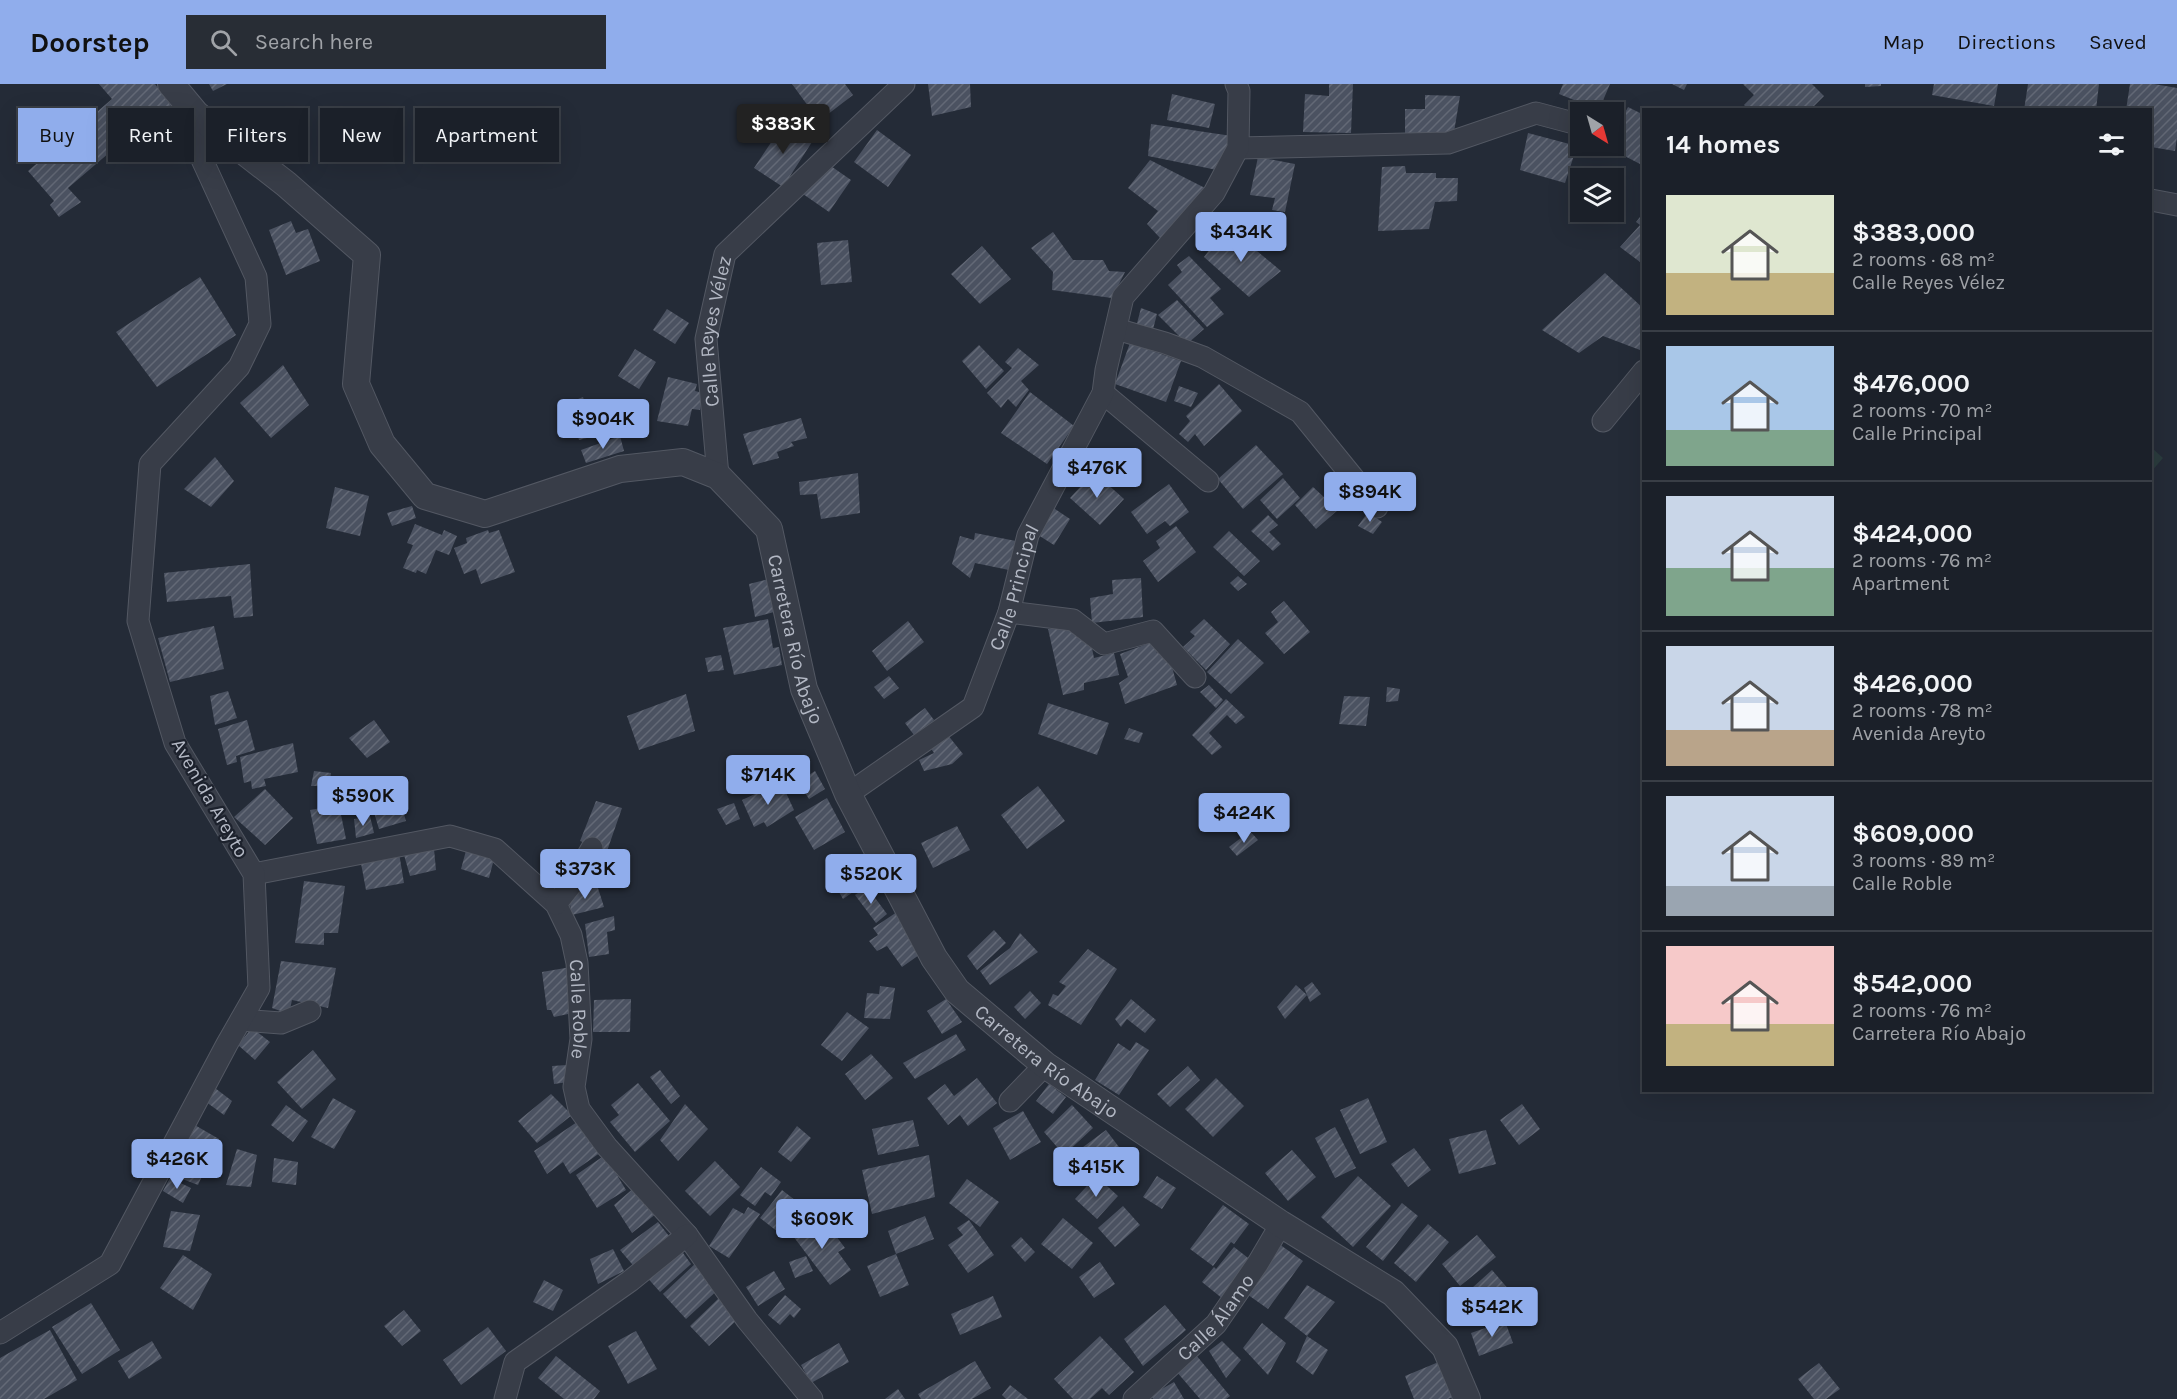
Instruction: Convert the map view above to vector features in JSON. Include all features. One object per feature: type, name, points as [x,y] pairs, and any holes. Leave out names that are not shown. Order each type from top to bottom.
[{"type":"street","name":"Carretera Río Abajo","points":[[171,84],[196,114],[286,184],[367,255],[356,384],[382,444],[425,496],[485,514],[620,469],[683,462],[718,476],[769,529],[804,689],[848,794],[934,958],[957,991],[1045,1065],[1281,1224],[1393,1293],[1445,1347],[1467,1399]]},
{"type":"street","name":"Calle Reyes Vélez","points":[[718,476],[706,339],[725,254],[904,84]]},
{"type":"street","name":"Calle Principal","points":[[848,794],[973,707],[1009,612],[1028,534],[1103,393],[1123,297],[1214,193],[1238,148],[1239,91],[1236,84]]},
{"type":"street","points":[[1238,148],[1448,143],[1536,113],[1570,122]]},
{"type":"street","name":"Avenida Areyto","points":[[0,1333],[110,1264],[259,988],[254,874],[175,743],[138,621],[150,464],[239,367],[260,324],[256,277],[194,142],[196,114]]},
{"type":"street","points":[[2152,200],[2177,206]]},
{"type":"street","points":[[1116,328],[1203,357],[1300,412],[1377,507]]},
{"type":"street","points":[[1603,421],[1642,373]]},
{"type":"street","points":[[1103,393],[1208,480]]},
{"type":"street","points":[[1009,612],[1073,620],[1104,644],[1154,631],[1195,677]]},
{"type":"street","name":"Calle Roble","points":[[254,874],[450,836],[495,849],[556,904],[571,935],[577,963],[580,1039],[574,1087],[579,1109],[607,1147],[687,1235],[747,1320],[812,1399]]},
{"type":"street","points":[[556,904],[571,885],[592,848]]},
{"type":"street","points":[[241,1020],[280,1023],[310,1011]]},
{"type":"street","points":[[1010,1101],[1045,1065]]},
{"type":"street","name":"Calle Álamo","points":[[1134,1399],[1216,1324],[1258,1263],[1281,1224]]},
{"type":"street","points":[[505,1399],[515,1362],[630,1281],[687,1235]]},
{"type":"shaded area","points":[[2152,448],[2163,458],[2152,471]]},
{"type":"building","points":[[99,84],[155,84],[172,108],[108,108],[108,154],[68,188],[81,202],[59,217],[50,205],[54,201],[28,171],[38,162],[96,162],[96,113],[112,99]]},
{"type":"building","points":[[209,84],[227,84],[213,91]]},
{"type":"building","points":[[792,84],[845,84],[853,95],[819,121]]},
{"type":"building","points":[[928,84],[970,84],[971,107],[932,116]]},
{"type":"building","points":[[1329,84],[1353,84],[1351,133],[1303,132],[1305,94],[1329,96]]},
{"type":"building","points":[[1563,84],[1610,84],[1602,102],[1579,102],[1559,94]]},
{"type":"building","points":[[1672,84],[1687,84],[1684,90]]},
{"type":"building","points":[[1743,84],[1812,84],[1824,96],[1812,108],[1747,108],[1744,105],[1754,95]]},
{"type":"building","points":[[1865,84],[1881,84],[1881,86],[1865,87]]},
{"type":"building","points":[[1934,84],[1998,84],[1994,106],[1932,95]]},
{"type":"building","points":[[2028,84],[2099,84],[2096,108],[2024,108]]},
{"type":"building","points":[[2130,84],[2154,84],[2177,88],[2175,151],[2152,147],[2152,108],[2126,108]]},
{"type":"building","points":[[1172,94],[1215,104],[1209,128],[1167,120]]},
{"type":"building","points":[[1425,95],[1460,96],[1454,132],[1405,136],[1405,109],[1425,109]]},
{"type":"building","points":[[1628,107],[1642,114],[1642,165],[1624,156],[1624,115]]},
{"type":"building","points":[[784,123],[812,142],[783,187],[754,168]]},
{"type":"building","points":[[1151,124],[1232,136],[1222,171],[1148,156]]},
{"type":"building","points":[[877,130],[911,155],[888,187],[854,162]]},
{"type":"building","points":[[1528,133],[1570,144],[1570,156],[1574,156],[1565,183],[1520,170]]},
{"type":"building","points":[[1258,157],[1295,164],[1285,212],[1272,210],[1275,198],[1250,195]]},
{"type":"building","points":[[1150,160],[1207,189],[1161,239],[1147,224],[1158,211],[1128,188]]},
{"type":"building","points":[[825,162],[851,180],[829,212],[803,194]]},
{"type":"building","points":[[1405,166],[1406,173],[1436,173],[1436,178],[1458,178],[1457,201],[1435,202],[1429,229],[1378,231],[1382,167]]},
{"type":"building","points":[[1642,214],[1642,264],[1620,247],[1640,225],[1636,222]]},
{"type":"building","points":[[291,221],[296,233],[308,229],[320,261],[286,275],[269,230]]},
{"type":"building","points":[[1227,226],[1281,271],[1249,297],[1204,257]]},
{"type":"building","points":[[1053,232],[1073,260],[1103,260],[1109,271],[1125,272],[1112,298],[1052,290],[1053,272],[1031,248]]},
{"type":"building","points":[[848,240],[852,282],[821,285],[817,243]]},
{"type":"building","points":[[982,246],[1011,279],[980,304],[951,274]]},
{"type":"building","points":[[1189,256],[1221,289],[1210,298],[1224,314],[1207,327],[1168,285],[1182,272],[1177,265]]},
{"type":"building","points":[[1605,273],[1642,307],[1642,348],[1640,350],[1603,336],[1579,353],[1542,330]]},
{"type":"building","points":[[200,277],[236,335],[157,387],[116,332]]},
{"type":"building","points":[[1177,300],[1204,329],[1187,344],[1158,315]]},
{"type":"building","points":[[1141,308],[1157,314],[1151,337],[1135,331]]},
{"type":"building","points":[[667,309],[689,323],[675,344],[653,330]]},
{"type":"building","points":[[1130,343],[1181,361],[1166,402],[1115,384]]},
{"type":"building","points":[[979,345],[1004,371],[986,389],[962,361]]},
{"type":"building","points":[[1018,348],[1039,365],[1021,381],[1029,390],[1016,407],[1008,399],[1001,408],[987,393],[1012,368],[1005,362]]},
{"type":"building","points":[[635,349],[656,362],[639,389],[618,376]]},
{"type":"building","points":[[283,365],[309,405],[271,438],[240,403]]},
{"type":"building","points":[[668,377],[697,384],[695,391],[703,393],[700,410],[692,409],[688,426],[657,421]]},
{"type":"building","points":[[1219,384],[1242,411],[1204,446],[1195,434],[1188,442],[1179,434],[1190,421],[1186,416]]},
{"type":"building","points":[[1179,386],[1198,393],[1191,407],[1174,401]]},
{"type":"building","points":[[1030,392],[1074,426],[1047,464],[1001,433]]},
{"type":"building","points":[[583,397],[595,436],[579,440],[568,403]]},
{"type":"building","points":[[801,418],[807,438],[791,442],[794,446],[777,452],[779,458],[753,465],[743,434]]},
{"type":"building","points":[[620,436],[624,451],[586,463],[581,450]]},
{"type":"building","points":[[1256,445],[1283,474],[1243,509],[1218,479]]},
{"type":"building","points":[[215,457],[234,481],[211,507],[184,489]]},
{"type":"building","points":[[1094,472],[1124,499],[1100,525],[1070,498]]},
{"type":"building","points":[[858,473],[860,513],[821,519],[817,494],[800,495],[799,482]]},
{"type":"building","points":[[1283,478],[1300,498],[1277,519],[1260,500]]},
{"type":"building","points":[[1169,484],[1189,512],[1170,526],[1165,521],[1147,534],[1131,512]]},
{"type":"building","points":[[335,487],[369,496],[360,536],[326,528]]},
{"type":"building","points":[[1313,487],[1338,510],[1316,529],[1295,505]]},
{"type":"building","points":[[412,506],[416,518],[392,526],[387,513]]},
{"type":"building","points":[[1052,507],[1070,519],[1054,545],[1038,535]]},
{"type":"building","points":[[1368,512],[1382,522],[1373,534],[1358,526]]},
{"type":"building","points":[[1268,515],[1278,525],[1269,532],[1281,544],[1273,551],[1251,531]]},
{"type":"building","points":[[415,524],[442,535],[444,530],[457,536],[449,555],[436,550],[426,574],[403,568],[413,545],[407,543]]},
{"type":"building","points":[[1176,526],[1196,552],[1158,582],[1143,561],[1160,548],[1156,541]]},
{"type":"building","points":[[488,530],[489,533],[499,530],[515,572],[481,584],[476,569],[464,574],[454,548],[467,543],[466,538]]},
{"type":"building","points":[[1229,531],[1260,561],[1244,576],[1213,547]]},
{"type":"building","points":[[975,533],[1016,541],[1009,570],[975,563],[970,578],[952,564],[960,536],[974,540]]},
{"type":"building","points":[[250,564],[253,616],[234,618],[231,596],[167,602],[164,573]]},
{"type":"building","points":[[1238,576],[1247,584],[1238,591],[1230,583]]},
{"type":"building","points":[[1141,578],[1143,617],[1092,623],[1090,598],[1113,594],[1112,580]]},
{"type":"building","points":[[769,579],[774,612],[755,617],[749,584]]},
{"type":"building","points":[[1284,601],[1310,632],[1284,654],[1265,633],[1278,622],[1271,612]]},
{"type":"building","points":[[768,619],[773,648],[779,647],[782,665],[734,675],[723,628]]},
{"type":"building","points":[[1204,619],[1230,644],[1206,670],[1183,647],[1195,636],[1190,632]]},
{"type":"building","points":[[908,621],[924,642],[887,671],[872,651]]},
{"type":"building","points":[[214,626],[224,669],[170,682],[158,638]]},
{"type":"building","points":[[1048,629],[1074,629],[1090,639],[1094,658],[1114,653],[1119,675],[1084,683],[1084,690],[1063,695]]},
{"type":"building","points":[[1238,639],[1264,663],[1231,694],[1207,672]]},
{"type":"building","points":[[1152,642],[1157,653],[1167,649],[1177,685],[1125,704],[1119,683],[1128,677],[1120,654]]},
{"type":"building","points":[[721,655],[724,670],[708,672],[705,658]]},
{"type":"building","points":[[889,676],[899,688],[884,699],[874,687]]},
{"type":"building","points":[[1209,685],[1223,700],[1216,708],[1200,692]]},
{"type":"building","points":[[1387,687],[1400,689],[1398,701],[1386,702]]},
{"type":"building","points":[[228,691],[237,718],[215,725],[210,696]]},
{"type":"building","points":[[686,694],[695,731],[639,750],[627,716]]},
{"type":"building","points":[[1344,696],[1370,697],[1366,726],[1339,724]]},
{"type":"building","points":[[1226,699],[1245,717],[1236,724],[1227,715],[1209,733],[1222,747],[1212,755],[1192,735]]},
{"type":"building","points":[[1048,703],[1109,723],[1097,755],[1038,734]]},
{"type":"building","points":[[925,708],[934,720],[914,735],[905,723]]},
{"type":"building","points":[[247,720],[255,750],[236,756],[237,762],[227,765],[218,729]]},
{"type":"building","points":[[374,720],[390,742],[367,758],[349,738]]},
{"type":"building","points":[[1129,728],[1143,733],[1139,743],[1124,739]]},
{"type":"building","points":[[947,734],[963,754],[952,764],[924,771],[919,760],[934,753],[930,747]]},
{"type":"building","points":[[293,743],[298,772],[264,779],[266,786],[252,789],[251,781],[244,783],[240,757]]},
{"type":"building","points":[[314,771],[331,773],[329,786],[311,786]]},
{"type":"building","points":[[815,771],[825,789],[809,799],[798,782]]},
{"type":"building","points":[[781,782],[794,810],[767,827],[764,822],[754,827],[742,800]]},
{"type":"building","points":[[1038,786],[1065,821],[1027,849],[1001,815]]},
{"type":"building","points":[[265,789],[293,818],[265,845],[234,817]]},
{"type":"building","points":[[385,790],[390,808],[401,804],[406,821],[379,829],[369,796]]},
{"type":"building","points":[[827,798],[845,832],[814,850],[795,817]]},
{"type":"building","points":[[596,801],[622,808],[607,851],[580,841]]},
{"type":"building","points":[[734,803],[740,819],[726,825],[717,809]]},
{"type":"building","points":[[339,805],[346,839],[317,844],[310,810]]},
{"type":"building","points":[[370,816],[374,833],[356,838],[354,819]]},
{"type":"building","points":[[957,826],[970,850],[933,868],[921,843]]},
{"type":"building","points":[[1250,831],[1258,840],[1237,856],[1229,847]]},
{"type":"building","points":[[467,847],[495,855],[489,878],[461,869]]},
{"type":"building","points":[[434,849],[436,870],[410,876],[404,855]]},
{"type":"building","points":[[399,853],[404,883],[366,890],[360,858]]},
{"type":"building","points":[[855,863],[869,881],[843,899],[832,880]]},
{"type":"building","points":[[304,881],[345,886],[338,933],[324,933],[324,945],[295,943]]},
{"type":"building","points":[[597,885],[604,907],[572,915],[568,894]]},
{"type":"building","points":[[867,887],[887,914],[876,923],[855,895]]},
{"type":"building","points":[[897,912],[922,953],[902,967],[887,946],[877,951],[869,941],[878,935],[873,928]]},
{"type":"building","points":[[614,916],[615,930],[607,932],[609,954],[589,957],[585,924]]},
{"type":"building","points":[[994,930],[1006,943],[977,970],[967,956]]},
{"type":"building","points":[[1020,933],[1038,952],[990,985],[980,971],[1010,948]]},
{"type":"building","points":[[1088,949],[1117,969],[1081,1025],[1048,1005],[1053,994],[1058,996],[1066,986],[1059,982]]},
{"type":"building","points":[[281,961],[336,968],[328,1008],[292,1000],[289,1014],[272,1008]]},
{"type":"building","points":[[571,967],[575,1009],[568,1010],[568,1014],[554,1017],[551,1010],[547,1010],[542,972]]},
{"type":"building","points":[[1312,982],[1321,994],[1310,1002],[1304,988]]},
{"type":"building","points":[[1296,985],[1307,995],[1285,1019],[1277,1007]]},
{"type":"building","points":[[880,986],[895,988],[890,1019],[864,1018],[867,993],[879,994]]},
{"type":"building","points":[[1030,991],[1041,1003],[1025,1019],[1014,1007]]},
{"type":"building","points":[[631,999],[630,1032],[593,1032],[594,1000]]},
{"type":"building","points":[[946,999],[962,1022],[942,1034],[927,1011]]},
{"type":"building","points":[[1131,999],[1156,1020],[1145,1033],[1127,1019],[1121,1027],[1115,1019]]},
{"type":"building","points":[[847,1012],[869,1028],[842,1061],[821,1045]]},
{"type":"building","points":[[252,1028],[270,1042],[255,1060],[238,1045]]},
{"type":"building","points":[[956,1034],[966,1050],[915,1079],[903,1063]]},
{"type":"building","points":[[1136,1042],[1149,1050],[1119,1095],[1095,1080],[1118,1043],[1130,1051]]},
{"type":"building","points":[[313,1050],[336,1079],[302,1109],[277,1082]]},
{"type":"building","points":[[871,1054],[893,1078],[865,1100],[845,1074]]},
{"type":"building","points":[[567,1065],[568,1082],[554,1084],[552,1066]]},
{"type":"building","points":[[1188,1066],[1200,1080],[1170,1107],[1157,1094]]},
{"type":"building","points":[[660,1070],[680,1096],[671,1104],[650,1077]]},
{"type":"building","points":[[977,1078],[997,1103],[968,1126],[960,1115],[948,1125],[927,1098],[945,1084],[954,1096]]},
{"type":"building","points":[[1216,1078],[1244,1106],[1213,1137],[1185,1109]]},
{"type":"building","points":[[638,1083],[670,1121],[635,1152],[610,1122],[619,1115],[611,1105]]},
{"type":"building","points":[[1049,1084],[1066,1097],[1053,1114],[1036,1101]]},
{"type":"building","points":[[211,1085],[232,1101],[224,1115],[202,1099]]},
{"type":"building","points":[[551,1094],[572,1115],[537,1143],[518,1121]]},
{"type":"building","points":[[333,1098],[356,1111],[334,1149],[311,1137]]},
{"type":"building","points":[[1368,1098],[1387,1142],[1360,1154],[1340,1110]]},
{"type":"building","points":[[685,1104],[708,1129],[678,1161],[660,1140]]},
{"type":"building","points":[[1522,1104],[1540,1129],[1519,1145],[1500,1120]]},
{"type":"building","points":[[286,1105],[308,1121],[293,1142],[271,1125]]},
{"type":"building","points":[[1072,1105],[1093,1128],[1064,1155],[1044,1132]]},
{"type":"building","points":[[1023,1111],[1041,1142],[1010,1160],[993,1128]]},
{"type":"building","points":[[580,1120],[604,1150],[570,1174],[563,1162],[547,1174],[534,1151]]},
{"type":"building","points":[[913,1120],[919,1146],[878,1155],[872,1129]]},
{"type":"building","points":[[193,1124],[219,1139],[198,1185],[172,1175]]},
{"type":"building","points":[[797,1126],[811,1138],[791,1162],[778,1152]]},
{"type":"building","points":[[1335,1127],[1356,1168],[1335,1178],[1315,1138]]},
{"type":"building","points":[[1106,1130],[1122,1151],[1082,1180],[1067,1159]]},
{"type":"building","points":[[1486,1130],[1496,1164],[1459,1174],[1449,1139]]},
{"type":"building","points":[[1414,1148],[1431,1170],[1408,1187],[1391,1164]]},
{"type":"building","points":[[237,1149],[257,1155],[251,1187],[226,1185]]},
{"type":"building","points":[[1292,1150],[1316,1177],[1288,1201],[1265,1173]]},
{"type":"building","points":[[605,1155],[626,1190],[597,1208],[576,1175]]},
{"type":"building","points":[[929,1155],[935,1197],[872,1214],[862,1170]]},
{"type":"building","points":[[274,1158],[298,1162],[296,1185],[272,1182]]},
{"type":"building","points":[[715,1161],[740,1187],[710,1216],[685,1191]]},
{"type":"building","points":[[761,1167],[781,1182],[771,1196],[765,1192],[755,1206],[740,1195]]},
{"type":"building","points":[[1096,1176],[1118,1196],[1097,1219],[1075,1199]]},
{"type":"building","points":[[1157,1176],[1176,1188],[1162,1209],[1143,1197]]},
{"type":"building","points":[[1358,1176],[1391,1206],[1353,1247],[1321,1217]]},
{"type":"building","points":[[170,1178],[191,1188],[183,1203],[163,1191]]},
{"type":"building","points":[[967,1179],[999,1202],[980,1227],[949,1203]]},
{"type":"building","points":[[635,1187],[657,1213],[632,1233],[614,1205]]},
{"type":"building","points":[[782,1190],[800,1204],[778,1232],[760,1218]]},
{"type":"building","points":[[1402,1203],[1418,1216],[1383,1261],[1366,1247]]},
{"type":"building","points":[[1223,1205],[1249,1224],[1234,1244],[1231,1242],[1213,1266],[1190,1249]]},
{"type":"building","points":[[1123,1206],[1140,1225],[1115,1247],[1098,1228]]},
{"type":"building","points":[[748,1207],[760,1214],[729,1258],[709,1246],[733,1208],[744,1214]]},
{"type":"building","points":[[171,1211],[200,1215],[190,1251],[163,1247]]},
{"type":"building","points":[[925,1216],[934,1239],[896,1254],[888,1231]]},
{"type":"building","points":[[810,1217],[823,1233],[830,1228],[845,1248],[838,1252],[851,1270],[830,1285],[790,1232]]},
{"type":"building","points":[[1063,1218],[1093,1243],[1072,1269],[1041,1244]]},
{"type":"building","points":[[969,1220],[994,1255],[968,1273],[948,1245],[963,1235],[957,1228]]},
{"type":"building","points":[[658,1222],[672,1240],[637,1270],[620,1250]]},
{"type":"building","points":[[1428,1224],[1449,1242],[1416,1282],[1394,1263]]},
{"type":"building","points":[[1477,1235],[1496,1257],[1460,1286],[1442,1264]]},
{"type":"building","points":[[1021,1237],[1035,1252],[1025,1262],[1011,1246]]},
{"type":"building","points":[[1279,1244],[1303,1261],[1268,1309],[1244,1292]]},
{"type":"building","points":[[678,1246],[691,1264],[660,1292],[644,1274]]},
{"type":"building","points":[[1234,1247],[1252,1261],[1223,1299],[1202,1282]]},
{"type":"building","points":[[613,1249],[624,1271],[598,1284],[590,1259]]},
{"type":"building","points":[[896,1254],[909,1285],[880,1297],[867,1266]]},
{"type":"building","points":[[183,1255],[212,1274],[193,1310],[160,1288]]},
{"type":"building","points":[[806,1256],[813,1271],[795,1278],[789,1262]]},
{"type":"building","points":[[1100,1262],[1115,1284],[1094,1298],[1079,1277]]},
{"type":"building","points":[[696,1263],[720,1288],[686,1319],[663,1294]]},
{"type":"building","points":[[1492,1270],[1510,1291],[1480,1317],[1462,1297]]},
{"type":"building","points":[[774,1271],[785,1289],[758,1306],[746,1287]]},
{"type":"building","points":[[544,1280],[563,1290],[553,1311],[533,1302]]},
{"type":"building","points":[[1307,1285],[1335,1302],[1307,1336],[1284,1318]]},
{"type":"building","points":[[785,1295],[801,1309],[794,1318],[790,1314],[780,1325],[768,1315]]},
{"type":"building","points":[[993,1296],[1002,1317],[960,1335],[951,1314]]},
{"type":"building","points":[[719,1298],[739,1318],[709,1346],[690,1326]]},
{"type":"building","points":[[91,1303],[120,1350],[82,1374],[52,1327]]},
{"type":"building","points":[[1165,1305],[1186,1330],[1143,1366],[1124,1339]]},
{"type":"building","points":[[404,1310],[421,1331],[402,1346],[384,1326]]},
{"type":"building","points":[[1505,1321],[1513,1343],[1479,1356],[1471,1333]]},
{"type":"building","points":[[1262,1323],[1286,1343],[1268,1375],[1243,1348]]},
{"type":"building","points":[[488,1327],[506,1351],[461,1385],[443,1360]]},
{"type":"building","points":[[50,1330],[77,1380],[44,1399],[0,1399],[0,1358]]},
{"type":"building","points":[[636,1331],[657,1369],[628,1384],[608,1346]]},
{"type":"building","points":[[1100,1336],[1134,1372],[1109,1395],[1102,1388],[1090,1399],[1073,1399],[1054,1379]]},
{"type":"building","points":[[1307,1336],[1328,1350],[1313,1375],[1296,1362]]},
{"type":"building","points":[[152,1341],[162,1358],[129,1379],[118,1361]]},
{"type":"building","points":[[1222,1341],[1241,1360],[1226,1378],[1209,1351]]},
{"type":"building","points":[[839,1343],[849,1362],[811,1383],[801,1365]]},
{"type":"building","points":[[1196,1355],[1230,1396],[1226,1399],[1200,1399],[1176,1371]]},
{"type":"building","points":[[556,1356],[600,1391],[594,1399],[564,1399],[538,1378]]},
{"type":"building","points":[[975,1361],[991,1388],[972,1399],[921,1399],[918,1394]]},
{"type":"building","points":[[1441,1361],[1456,1396],[1448,1399],[1414,1399],[1405,1376]]},
{"type":"building","points":[[1819,1363],[1840,1389],[1826,1399],[1814,1399],[1798,1379]]},
{"type":"building","points":[[1174,1382],[1184,1399],[1153,1399],[1151,1395]]},
{"type":"building","points":[[1010,1385],[1028,1399],[1006,1399],[1002,1395]]},
{"type":"building","points":[[898,1389],[905,1399],[885,1399]]}]
